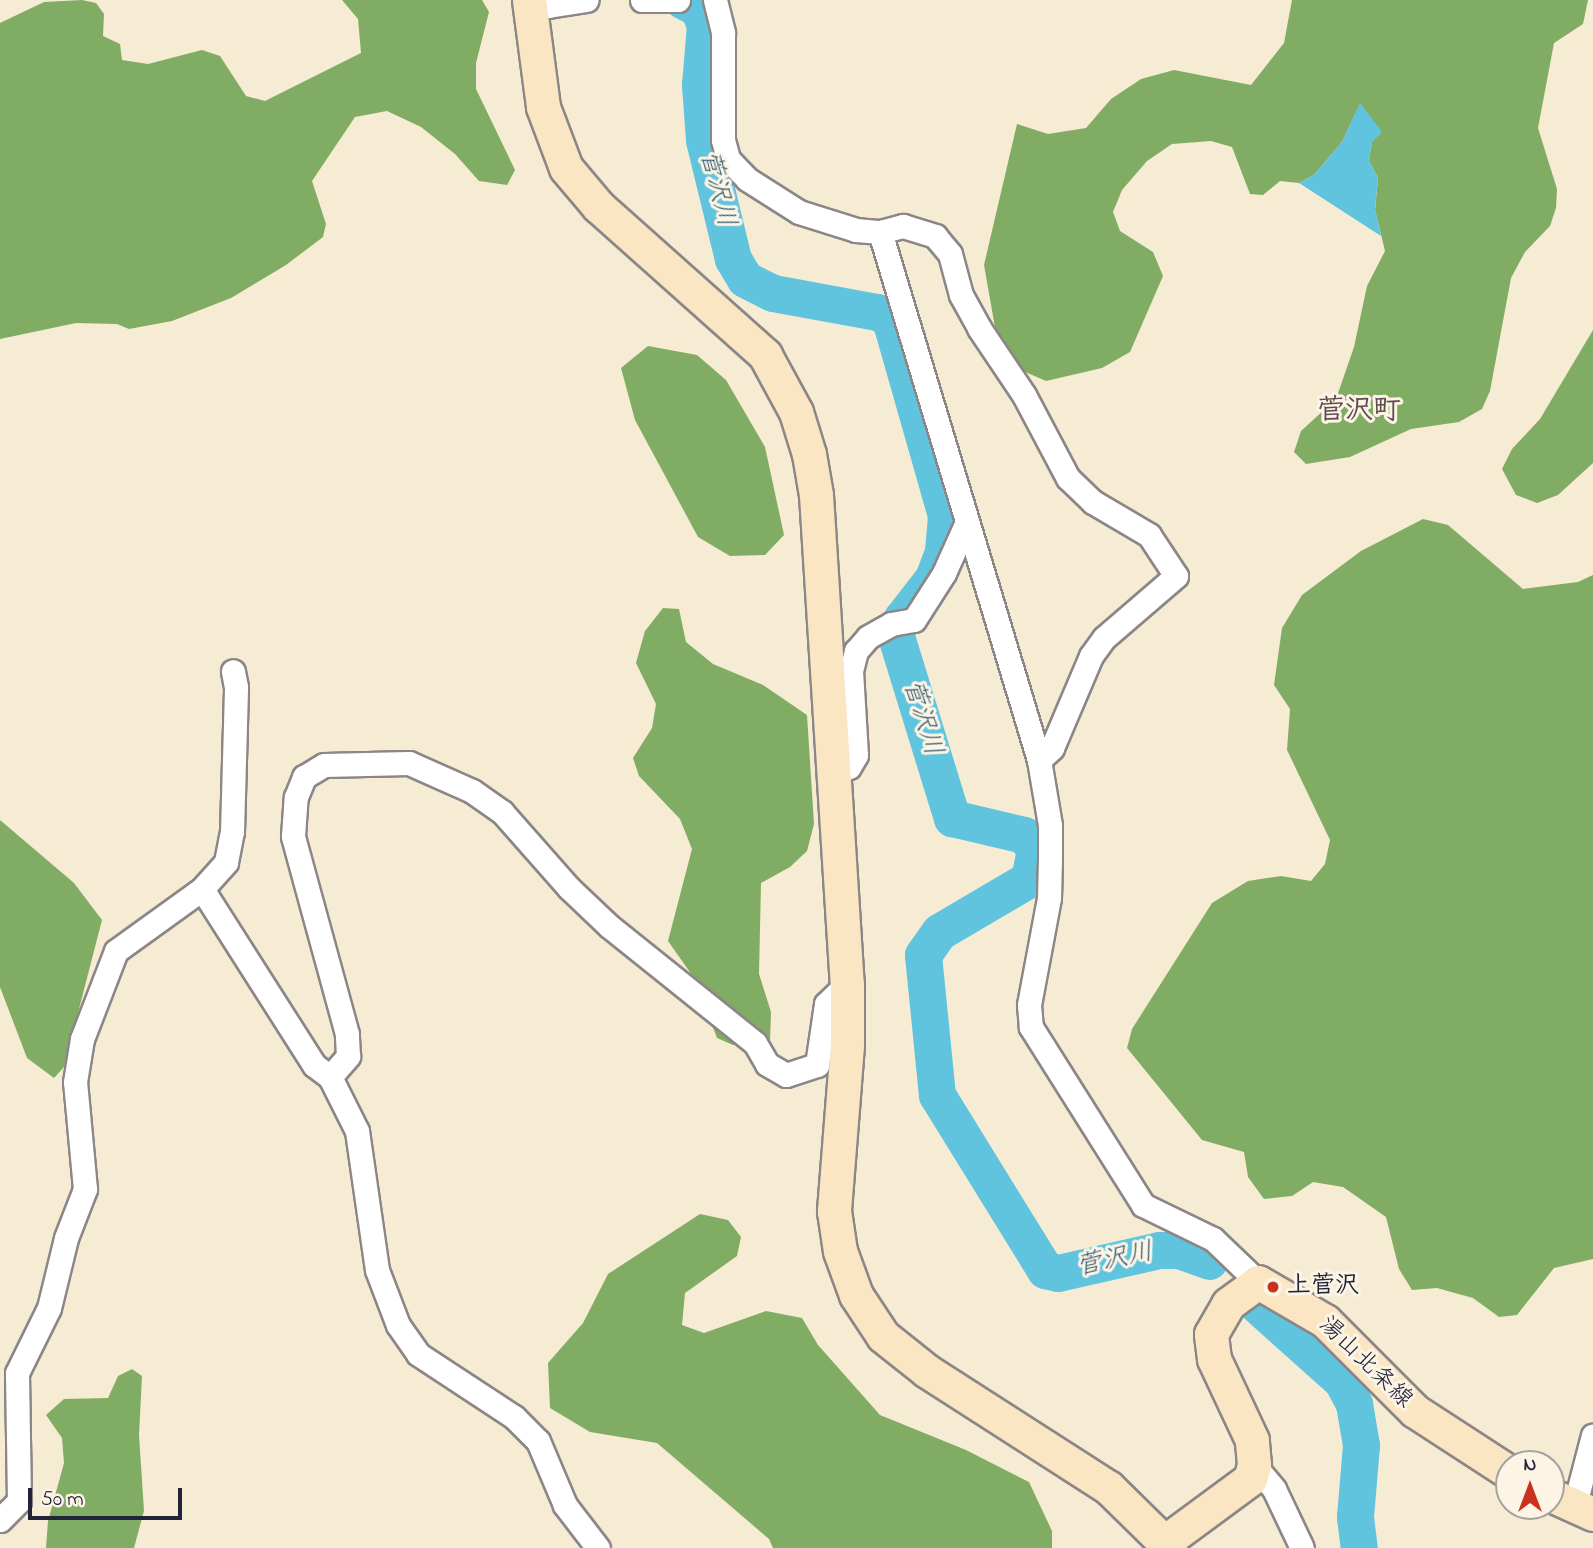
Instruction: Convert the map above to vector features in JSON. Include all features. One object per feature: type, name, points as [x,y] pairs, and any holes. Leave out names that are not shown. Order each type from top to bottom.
[{"type":"street","points":[[587,0],[548,6],[528,0],[543,107],[566,167],[598,206],[742,330],[765,355],[796,412],[816,495],[847,984],[847,1045],[834,1211],[840,1251],[856,1296],[883,1336],[928,1371],[1108,1487],[1168,1544],[1239,1490],[1254,1465]]},
{"type":"street","points":[[642,0],[675,1]]},
{"type":"street","points":[[715,0],[723,33],[722,128],[728,159],[747,179],[799,212],[880,232],[903,226],[935,236],[950,254],[961,295],[1024,395],[1068,478],[1093,502],[1149,535],[1176,576],[1104,638],[1091,656],[1052,748],[1039,760]]},
{"type":"street","points":[[880,232],[1039,760],[1050,825],[1049,898],[1028,1005],[1031,1027],[1143,1205],[1213,1239],[1258,1282],[1228,1304],[1211,1334],[1214,1359],[1252,1440],[1254,1465],[1273,1489],[1302,1548]]},
{"type":"street","points":[[833,774],[849,767],[856,755],[851,671],[856,652],[868,637],[921,611],[944,573],[966,524]]},
{"type":"street","points":[[0,1520],[19,1501],[17,1373],[49,1308],[66,1238],[86,1189],[75,1083],[82,1039],[116,951],[202,889],[226,862],[232,832],[236,687],[233,671]]},
{"type":"street","points":[[330,1077],[348,1056],[347,1034],[293,836],[296,797],[304,777],[324,765],[409,763],[472,791],[502,812],[609,926],[755,1043],[767,1064],[786,1075],[817,1065],[827,1004],[847,984]]},
{"type":"street","points":[[202,889],[314,1065],[330,1077],[357,1131],[377,1270],[398,1325],[418,1354],[514,1417],[538,1441],[565,1505],[598,1548]]},
{"type":"street","name":"湯山北条線","points":[[1258,1282],[1325,1321],[1415,1411],[1495,1463]]},
{"type":"street","points":[[1573,1506],[1593,1434]]},
{"type":"green space","points":[[82,0],[96,3],[104,14],[103,36],[120,44],[122,60],[148,64],[202,50],[220,56],[246,96],[265,101],[361,53],[358,19],[342,0],[482,0],[489,12],[476,63],[476,89],[515,170],[507,185],[479,181],[455,154],[421,127],[387,111],[355,117],[312,181],[326,224],[323,237],[286,265],[231,298],[172,321],[129,329],[117,324],[76,323],[0,339],[0,23],[44,2]]},
{"type":"green space","points":[[1292,0],[1588,0],[1583,24],[1554,43],[1538,128],[1557,189],[1556,208],[1550,226],[1525,252],[1511,278],[1490,391],[1482,409],[1459,422],[1411,429],[1350,457],[1306,464],[1294,452],[1301,431],[1336,399],[1354,347],[1367,286],[1385,251],[1375,210],[1378,178],[1369,161],[1372,142],[1360,104],[1342,142],[1314,175],[1299,183],[1280,181],[1263,195],[1250,194],[1232,147],[1211,141],[1172,144],[1147,161],[1122,190],[1113,212],[1120,231],[1153,252],[1163,276],[1130,352],[1102,368],[1046,381],[1023,371],[996,333],[984,265],[1017,124],[1048,134],[1086,128],[1111,99],[1141,79],[1174,70],[1251,85],[1284,43]]},
{"type":"green space","points":[[1593,330],[1593,463],[1558,495],[1537,503],[1516,495],[1502,469],[1512,449],[1540,419]]},
{"type":"green space","points":[[648,346],[697,355],[726,380],[765,447],[784,535],[765,555],[730,556],[698,537],[635,420],[621,368]]},
{"type":"green space","points":[[1423,519],[1448,525],[1523,589],[1578,582],[1593,575],[1593,1259],[1554,1268],[1517,1315],[1499,1317],[1473,1298],[1437,1288],[1412,1290],[1399,1269],[1386,1217],[1343,1187],[1313,1182],[1292,1196],[1264,1199],[1248,1177],[1244,1152],[1202,1140],[1127,1048],[1132,1029],[1212,903],[1248,881],[1281,876],[1311,881],[1325,864],[1330,840],[1287,750],[1290,709],[1274,685],[1282,628],[1302,595],[1361,551]]},
{"type":"green space","points":[[663,608],[679,609],[686,642],[713,664],[763,685],[807,715],[814,824],[807,851],[790,867],[761,883],[759,974],[771,1012],[770,1041],[733,1045],[717,1038],[694,978],[668,941],[692,849],[680,819],[639,776],[633,758],[652,728],[656,704],[636,663],[645,631]]},
{"type":"green space","points":[[0,820],[74,883],[102,920],[64,1067],[54,1078],[27,1058],[0,987]]},
{"type":"green space","points":[[700,1214],[728,1220],[741,1237],[737,1256],[685,1293],[682,1325],[704,1333],[766,1311],[802,1318],[818,1345],[880,1415],[966,1450],[1029,1482],[1052,1531],[1052,1548],[773,1548],[769,1539],[657,1443],[590,1432],[550,1408],[548,1363],[583,1323],[608,1274]]},
{"type":"green space","points":[[132,1369],[142,1376],[139,1435],[144,1511],[134,1548],[46,1548],[48,1521],[64,1463],[62,1438],[46,1415],[64,1399],[108,1398],[118,1376]]},
{"type":"water","points":[[1360,103],[1382,132],[1372,142],[1369,161],[1378,178],[1375,209],[1381,236],[1299,183],[1314,175],[1342,142]]},
{"type":"waterway","name":"菅沢川","points":[[682,0],[698,8],[705,25],[700,85],[704,140],[733,259],[745,279],[773,293],[888,316],[946,516],[943,552],[933,578],[902,618],[895,633],[952,818],[1024,835],[1035,849],[1029,879],[939,932],[923,955],[937,1095],[1045,1270],[1058,1273],[1159,1250],[1179,1250],[1209,1261]]},
{"type":"waterway","name":"菅沢川","points":[[1257,1305],[1342,1381],[1354,1404],[1361,1445],[1355,1517],[1359,1548]]},
{"type":"place","name":"上菅沢","points":[[1273,1287]]},
{"type":"district","name":"菅沢町","points":[[1359,412]]}]
